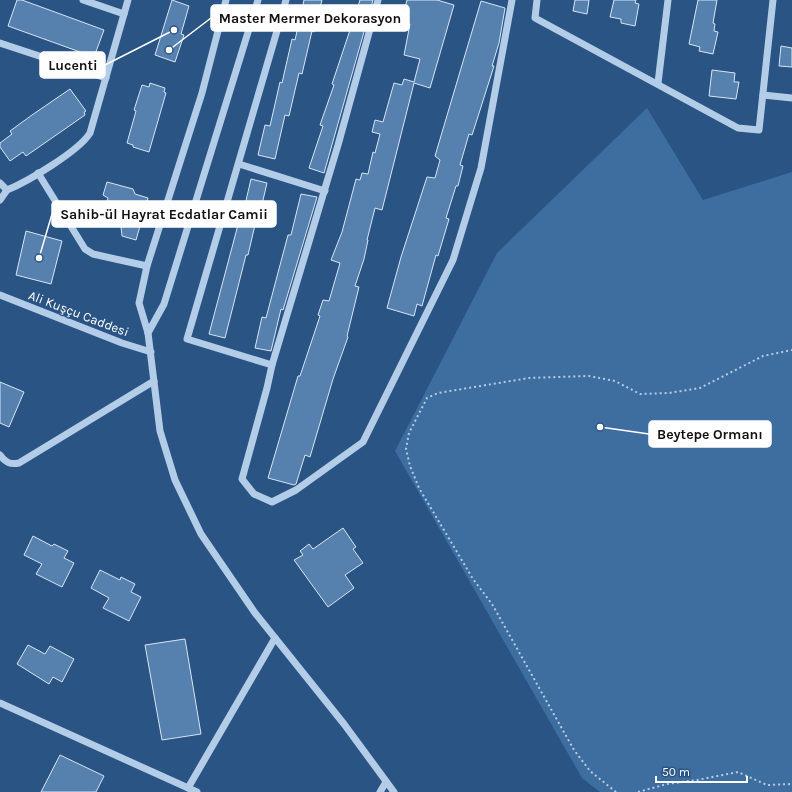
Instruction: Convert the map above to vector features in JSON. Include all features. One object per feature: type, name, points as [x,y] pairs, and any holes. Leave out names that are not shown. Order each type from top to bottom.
[{"type":"street","points":[[83,0],[124,14]]},
{"type":"street","points":[[0,200],[7,190],[74,151],[85,142],[90,133],[128,0]]},
{"type":"street","points":[[226,0],[202,93],[147,266],[139,303],[148,333],[160,431],[175,480],[201,534],[255,613],[344,724],[394,792]]},
{"type":"street","points":[[272,365],[187,339],[286,0]]},
{"type":"street","points":[[378,0],[325,191],[272,365],[242,479],[254,494],[272,502],[296,490],[363,442],[453,260],[481,168],[512,0]]},
{"type":"street","points":[[537,0],[535,18],[658,83],[738,128],[759,130],[773,0]]},
{"type":"street","points":[[658,83],[668,0]]},
{"type":"street","points":[[148,333],[164,304],[259,1]]},
{"type":"street","points":[[0,43],[106,78]]},
{"type":"street","points":[[763,95],[792,98]]},
{"type":"street","points":[[239,164],[325,191]]},
{"type":"street","points":[[38,173],[85,249],[93,254],[147,266]]},
{"type":"street","points":[[0,183],[7,190]]},
{"type":"street","name":"Ali Kuşçu Caddesi","points":[[0,295],[151,352]]},
{"type":"street","points":[[0,455],[4,461],[12,465],[19,463],[154,381]]},
{"type":"street","points":[[188,788],[275,638]]},
{"type":"street","points":[[0,703],[197,792]]},
{"type":"street","points":[[380,792],[386,782]]},
{"type":"path","points":[[616,792],[590,770],[574,750],[492,604],[473,579],[419,488],[410,466],[406,449],[409,433],[427,398],[438,393],[529,378],[589,376],[615,381],[640,394],[668,393],[700,388],[763,356],[792,350]]},
{"type":"path","points":[[638,792],[668,784],[738,772],[767,785],[792,784]]},
{"type":"shaded area","points":[[647,108],[703,200],[792,172],[792,792],[600,792],[582,778],[395,451],[497,253]]},
{"type":"building","points":[[17,0],[22,0],[104,30],[94,57],[8,26]]},
{"type":"building","points":[[172,0],[189,6],[181,34],[184,35],[175,62],[155,55]]},
{"type":"building","points":[[304,0],[322,0],[314,32],[312,31],[302,74],[299,73],[289,116],[285,115],[275,159],[258,155],[265,125],[270,126],[280,82],[282,83],[292,39],[295,40]]},
{"type":"building","points":[[360,0],[373,0],[324,173],[309,168],[323,126],[320,125],[334,85],[332,84]]},
{"type":"building","points":[[407,0],[437,0],[454,5],[430,88],[414,83],[382,210],[375,208],[364,259],[355,286],[359,287],[348,337],[333,379],[310,457],[305,455],[296,484],[294,485],[268,478],[298,376],[300,376],[320,316],[318,315],[323,300],[329,301],[340,263],[331,260],[342,232],[356,179],[360,180],[362,173],[368,174],[373,152],[375,153],[380,134],[372,132],[375,120],[383,122],[394,83],[402,85],[404,79],[414,82],[420,59],[404,55],[410,24],[401,22]]},
{"type":"building","points":[[575,0],[589,0],[587,14],[573,11]]},
{"type":"building","points":[[614,0],[636,0],[635,3],[639,4],[635,26],[621,23],[621,19],[610,17]]},
{"type":"building","points":[[698,0],[717,0],[713,23],[715,24],[714,31],[718,32],[713,54],[699,51],[700,47],[689,44]]},
{"type":"building","points":[[481,1],[505,8],[499,43],[492,66],[494,66],[474,129],[472,135],[469,134],[460,165],[463,166],[458,186],[456,186],[446,218],[449,219],[438,256],[436,255],[422,306],[417,304],[414,316],[387,308],[401,257],[427,177],[435,178],[440,160],[435,156]]},
{"type":"building","points":[[781,46],[792,48],[792,67],[779,66]]},
{"type":"building","points":[[712,70],[735,73],[734,82],[739,82],[736,99],[709,96]]},
{"type":"building","points":[[150,83],[165,88],[164,92],[166,93],[149,152],[133,147],[133,145],[127,143],[136,111],[134,110],[142,85],[149,87]]},
{"type":"building","points":[[70,89],[86,111],[84,112],[85,115],[26,156],[23,152],[10,161],[0,147],[0,143],[12,134],[10,131]]},
{"type":"building","points":[[251,179],[267,183],[260,213],[258,212],[248,255],[246,255],[225,338],[209,334],[239,221],[241,222]]},
{"type":"building","points":[[107,182],[133,189],[135,194],[148,198],[136,240],[122,236],[121,227],[118,226],[120,216],[107,212],[109,203],[107,202],[108,198],[103,195]]},
{"type":"building","points":[[301,194],[317,197],[283,310],[281,309],[271,351],[255,348],[262,317],[266,318],[288,235],[291,235]]},
{"type":"building","points":[[26,231],[62,241],[51,284],[16,275]]},
{"type":"building","points":[[0,382],[24,392],[9,427],[0,423]]},
{"type":"building","points":[[343,528],[356,547],[353,549],[363,563],[345,575],[354,588],[328,607],[294,560],[303,555],[300,551],[309,544],[313,549]]},
{"type":"building","points":[[33,536],[52,546],[54,544],[68,551],[64,558],[74,563],[62,587],[36,574],[42,564],[24,555]]},
{"type":"building","points":[[100,570],[120,580],[121,577],[135,584],[131,592],[141,597],[129,621],[103,608],[109,598],[91,588]]},
{"type":"building","points":[[185,639],[201,734],[162,740],[145,645]]},
{"type":"building","points":[[28,645],[45,654],[50,646],[74,659],[62,682],[53,677],[49,684],[17,664]]},
{"type":"building","points":[[60,755],[104,776],[96,792],[41,792]]},
{"type":"place","name":"Lucenti","points":[[174,30]]},
{"type":"place","name":"Master Mermer Dekorasyon","points":[[169,50]]},
{"type":"place","name":"Sahib-ül Hayrat Ecdatlar Camii","points":[[39,258]]},
{"type":"place","name":"Beytepe Ormanı","points":[[600,427]]}]
